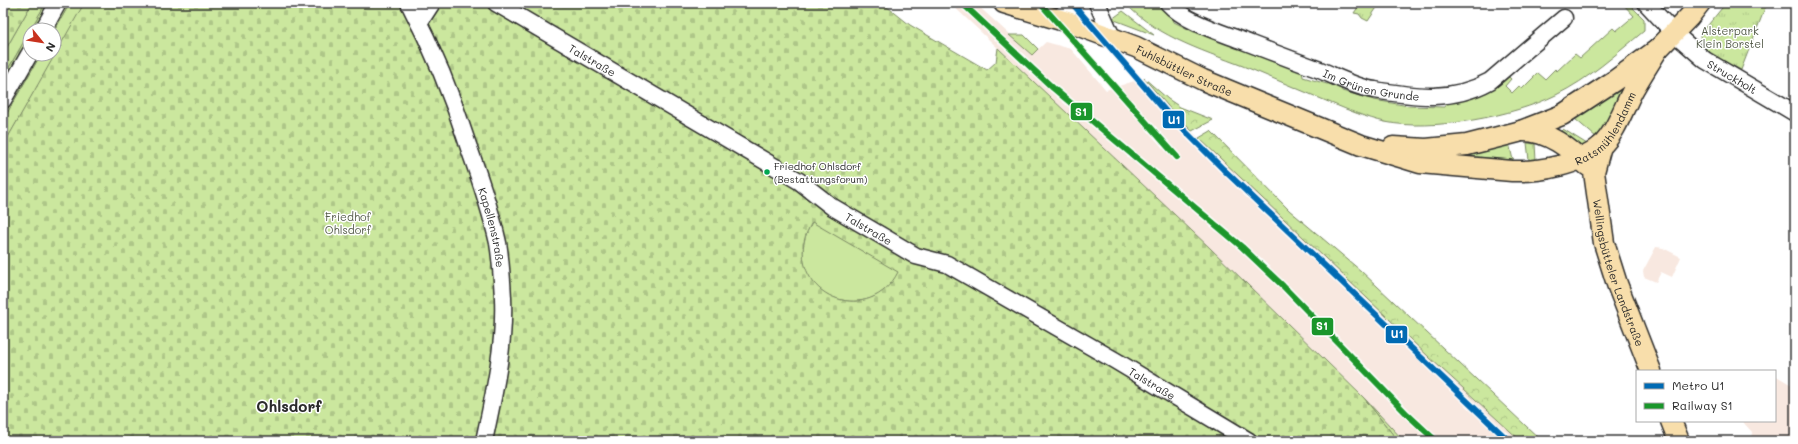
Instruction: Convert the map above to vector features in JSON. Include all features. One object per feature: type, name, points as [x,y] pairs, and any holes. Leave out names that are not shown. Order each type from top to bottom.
[{"type":"main road","name":"Fuhlsbüttler Straße","points":[[1004,3],[1057,19],[1136,47],[1203,80],[1361,146],[1420,163],[1524,171]]},
{"type":"main road","name":"Ratsmühlendamm","points":[[1518,132],[1562,115],[1614,81],[1658,49],[1700,3]]},
{"type":"main road","name":"Ratsmühlendamm","points":[[1602,146],[1634,88],[1658,49]]},
{"type":"main road","points":[[1518,132],[1529,131],[1541,133],[1558,142],[1587,165]]},
{"type":"main road","name":"Fuhlsbüttler Straße","points":[[1361,146],[1426,149],[1467,145],[1518,132]]},
{"type":"main road","name":"Wellingsbütteler Landstraße","points":[[1602,146],[1587,165],[1604,243],[1651,370]]},
{"type":"main road","name":"Ratsmühlendamm","points":[[1524,171],[1587,165]]},
{"type":"main road","points":[[1671,422],[1679,441]]},
{"type":"street","points":[[47,22],[58,3]]},
{"type":"street","name":"Kapellenstraße","points":[[409,3],[460,118],[480,178],[498,244],[503,298],[501,343],[494,398],[484,441]]},
{"type":"street","points":[[419,23],[432,3]]},
{"type":"street","name":"Talstraße","points":[[496,3],[799,181],[830,206],[916,256],[947,264],[1116,361],[1249,441]]},
{"type":"street","points":[[1057,19],[1075,3]]},
{"type":"street","points":[[1097,3],[1113,38]]},
{"type":"street","name":"Im Grünen Grunde","points":[[1168,3],[1173,8],[1204,26],[1300,63],[1372,90],[1411,95],[1442,96],[1462,94],[1477,88],[1490,81],[1564,18]]},
{"type":"street","name":"Struckholt","points":[[1646,3],[1674,33],[1705,60],[1795,113]]},
{"type":"street","points":[[3,100],[25,62]]},
{"type":"shaded area","points":[[950,3],[975,3],[1032,55],[1046,42],[1071,49],[1106,90],[1144,78],[1173,112],[1199,138],[1430,358],[1521,441],[1404,441],[1364,398],[1210,248]]},
{"type":"shaded area","points":[[1656,247],[1663,248],[1681,257],[1672,277],[1661,272],[1656,282],[1644,277],[1643,271]]},
{"type":"shaded area","points":[[1776,376],[1795,387],[1795,441],[1751,441],[1752,432],[1743,422],[1776,422]]},
{"type":"green space","points":[[3,3],[32,3],[3,54]]},
{"type":"green space","points":[[32,3],[46,3],[35,22],[22,22],[22,45],[3,78],[3,54]]},
{"type":"green space","points":[[46,3],[70,3],[59,22],[35,22]]},
{"type":"green space","points":[[70,3],[76,3],[83,7],[62,43],[62,22],[59,22]]},
{"type":"green space","name":"Friedhof Ohlsdorf","points":[[76,3],[879,3],[890,9],[910,25],[987,70],[996,62],[998,48],[1210,248],[1364,398],[1398,441],[3,441],[3,146],[51,62],[62,62],[62,42],[82,7]],"holes":[[[812,222],[898,272],[886,289],[871,298],[854,301],[837,299],[822,291],[811,278],[804,262],[804,242]]]},
{"type":"green space","points":[[1125,3],[1159,3],[1172,15],[1174,22],[1194,32],[1200,31],[1302,70],[1303,77],[1327,84],[1339,81],[1342,91],[1374,100],[1409,106],[1444,107],[1447,103],[1464,100],[1488,92],[1509,77],[1511,79],[1505,86],[1512,93],[1519,86],[1522,89],[1538,73],[1545,79],[1555,69],[1557,71],[1575,54],[1580,58],[1613,28],[1616,31],[1634,16],[1622,3],[1628,3],[1644,19],[1644,31],[1602,66],[1568,89],[1539,103],[1472,120],[1426,125],[1404,125],[1385,122],[1358,114],[1185,43],[1153,26]]},
{"type":"green space","points":[[1361,3],[1380,3],[1368,21],[1362,18],[1359,14],[1354,13]]},
{"type":"green space","name":"Alsterpark Klein Borstel","points":[[1726,3],[1767,3],[1741,70],[1716,57],[1701,41],[1700,35]]},
{"type":"green space","points":[[1123,11],[1154,35],[1112,19]]},
{"type":"green space","points":[[1009,35],[1024,35],[1038,49],[1032,55]]},
{"type":"green space","points":[[22,45],[22,62],[36,62],[3,120],[3,78]]},
{"type":"green space","points":[[36,62],[51,62],[3,146],[3,120]]},
{"type":"green space","points":[[1144,78],[1168,99],[1180,107],[1213,120],[1192,131],[1173,112]]},
{"type":"green space","points":[[1628,84],[1603,130],[1596,137],[1575,119]]},
{"type":"green space","points":[[1563,129],[1587,144],[1581,147],[1559,133]]},
{"type":"green space","points":[[1211,131],[1289,210],[1361,271],[1542,441],[1521,441],[1430,358],[1199,138]]},
{"type":"green space","points":[[1509,143],[1513,160],[1464,156]]},
{"type":"green space","points":[[1527,143],[1535,144],[1536,160],[1529,160]]},
{"type":"green space","points":[[812,221],[899,272],[886,289],[871,298],[854,301],[837,299],[822,291],[810,278],[804,262],[804,242]]},
{"type":"green space","points":[[1364,398],[1404,441],[1398,441]]},
{"type":"metro line","name":"U1","points":[[1072,3],[1168,114],[1223,169],[1509,441]]},
{"type":"rail line","name":"S1","points":[[962,3],[1053,88],[1242,247],[1283,286],[1407,414],[1436,441]]},
{"type":"rail line","name":"S1","points":[[1040,3],[1177,157]]},
{"type":"place","name":"Friedhof Ohlsdorf (Bestattungsforum)","points":[[767,172]]},
{"type":"district","name":"Ohlsdorf","points":[[289,406]]}]
